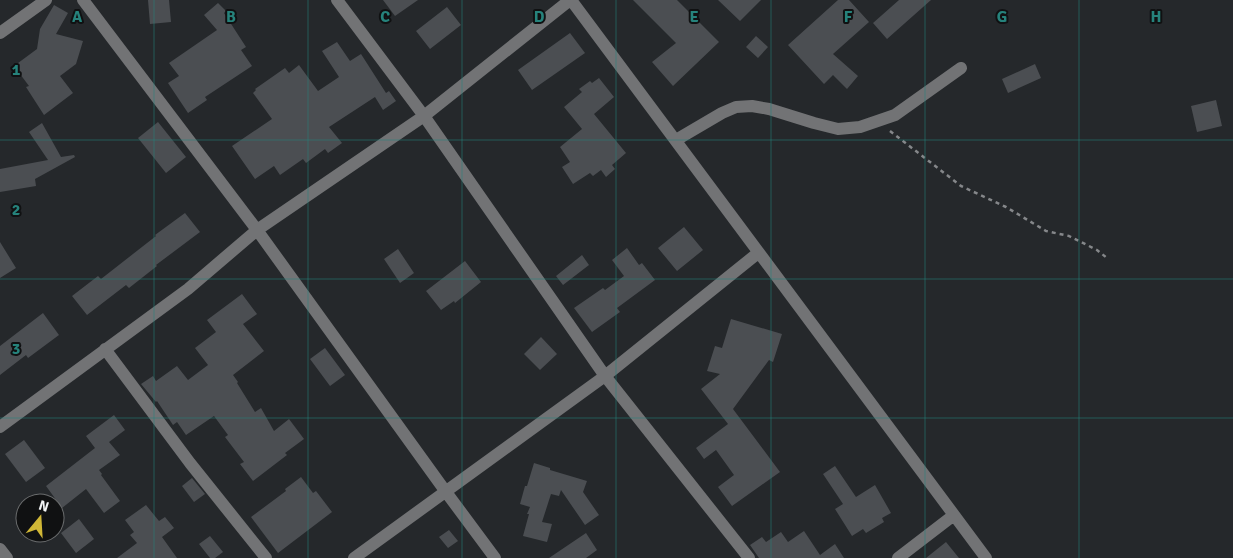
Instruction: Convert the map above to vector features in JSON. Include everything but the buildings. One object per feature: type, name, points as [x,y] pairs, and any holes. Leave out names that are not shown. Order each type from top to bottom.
[{"type":"street","points":[[0,33],[46,0]]},
{"type":"street","points":[[83,0],[257,230],[495,558]]},
{"type":"street","points":[[337,0],[424,116],[605,376],[750,558]]},
{"type":"street","points":[[0,427],[188,289],[257,230],[424,116],[571,0],[986,558]]},
{"type":"street","points":[[676,140],[722,113],[736,108],[752,106],[838,129],[860,128],[895,115],[961,68]]},
{"type":"street","points":[[354,558],[605,376],[758,253]]},
{"type":"street","points":[[105,350],[190,463],[266,558]]},
{"type":"street","points":[[898,558],[954,515]]},
{"type":"street","points":[[0,548],[7,558]]},
{"type":"path","points":[[877,121],[961,186],[1006,207],[1046,232],[1069,236],[1097,250],[1107,258]]}]
